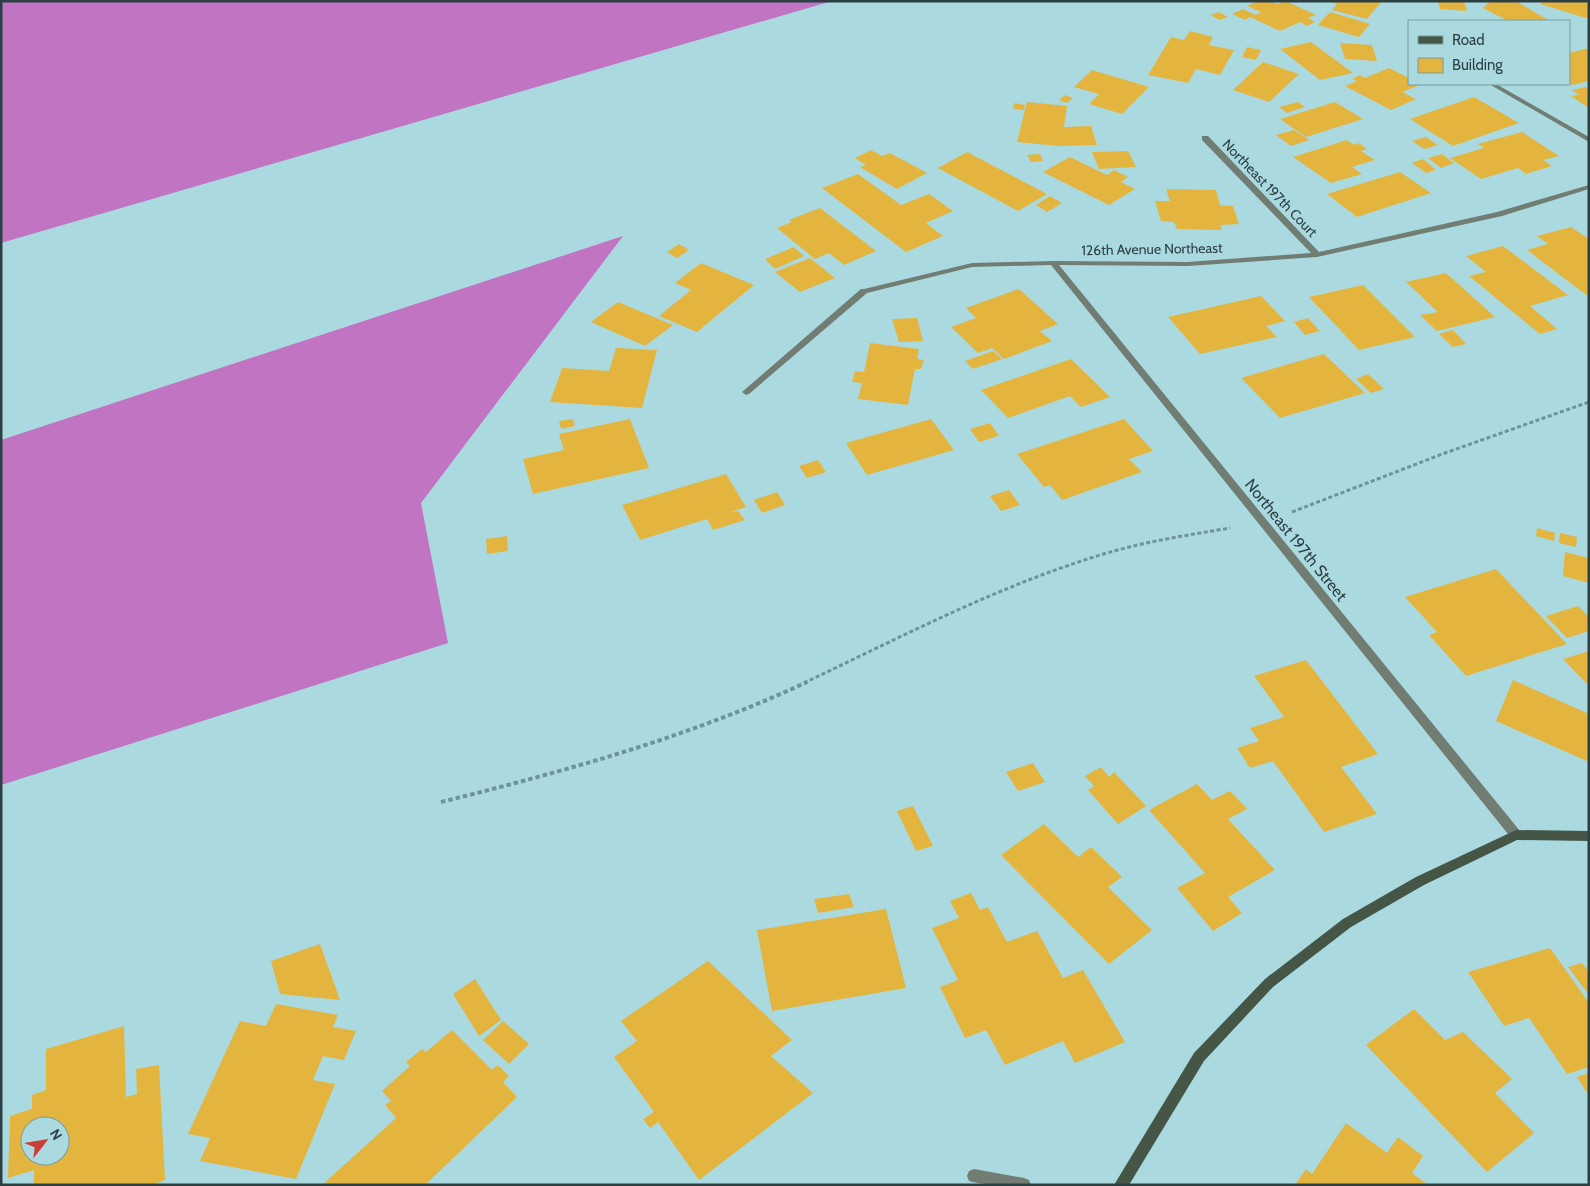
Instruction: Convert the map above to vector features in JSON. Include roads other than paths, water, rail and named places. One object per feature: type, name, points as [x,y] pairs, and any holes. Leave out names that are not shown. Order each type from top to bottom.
[{"type":"street","points":[[1494,85],[1589,140]]},
{"type":"street","name":"Northeast 197th Court","points":[[1205,138],[1317,255]]},
{"type":"street","name":"126th Avenue Northeast","points":[[746,392],[864,291],[972,266],[1053,263],[1188,264],[1317,255],[1499,214],[1589,187]]},
{"type":"street","name":"Northeast 197th Street","points":[[1053,263],[1516,835]]},
{"type":"street","points":[[1121,1185],[1199,1057],[1269,983],[1347,923],[1420,881],[1516,835],[1589,836]]},
{"type":"street","points":[[974,1176],[1024,1185]]}]
